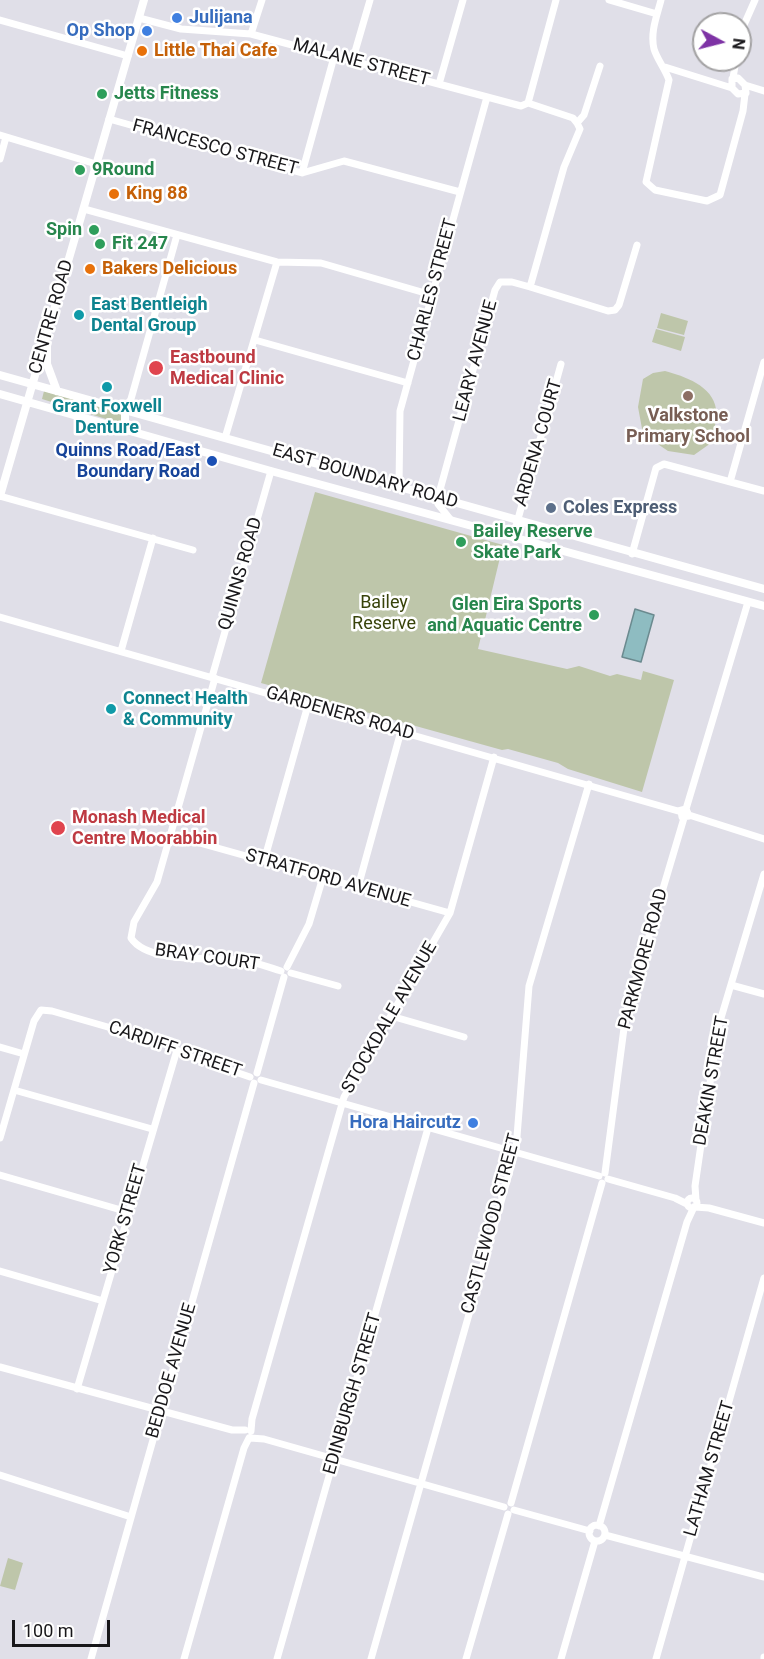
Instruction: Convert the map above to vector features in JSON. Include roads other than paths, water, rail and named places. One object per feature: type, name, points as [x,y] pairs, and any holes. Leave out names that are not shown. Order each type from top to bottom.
[{"type":"main road","name":"CENTRE ROAD","points":[[0,496],[144,0]]},
{"type":"main road","points":[[46,337],[47,364],[57,391]]},
{"type":"main road","name":"EAST BOUNDARY ROAD","points":[[0,375],[438,497],[632,554],[764,589]]},
{"type":"main road","name":"EAST BOUNDARY ROAD","points":[[0,394],[764,606]]},
{"type":"main road","points":[[125,410],[126,423],[137,432]]},
{"type":"street","points":[[251,34],[262,0]]},
{"type":"street","points":[[352,62],[370,0]]},
{"type":"street","points":[[439,84],[463,0]]},
{"type":"street","points":[[528,103],[556,0]]},
{"type":"street","points":[[609,0],[657,14]]},
{"type":"street","points":[[661,0],[652,33],[654,51],[665,67],[669,80],[668,94],[646,182],[655,189],[707,201],[720,195],[746,94],[737,80]]},
{"type":"street","name":"MALANE STREET","points":[[139,18],[181,29],[251,34],[521,106],[528,103],[573,118],[577,123]]},
{"type":"street","points":[[0,20],[128,56]]},
{"type":"street","points":[[302,173],[334,57]]},
{"type":"street","points":[[600,66],[584,115],[577,123],[580,129],[564,167],[530,287],[608,311],[615,310],[620,305],[637,245]]},
{"type":"street","points":[[665,67],[746,94],[764,92]]},
{"type":"street","points":[[737,72],[734,90],[743,111]]},
{"type":"street","points":[[709,80],[737,80],[764,92]]},
{"type":"street","name":"CHARLES STREET","points":[[399,486],[400,411],[487,97]]},
{"type":"street","name":"FRANCESCO STREET","points":[[109,119],[302,173],[344,161],[460,192]]},
{"type":"street","points":[[0,159],[3,136],[96,165]]},
{"type":"street","points":[[84,209],[277,262],[321,263],[432,295]]},
{"type":"street","points":[[125,410],[131,399],[177,235]]},
{"type":"street","points":[[225,438],[277,262]]},
{"type":"street","name":"LEARY AVENUE","points":[[438,497],[495,290],[501,282],[512,282],[530,287]]},
{"type":"street","points":[[255,340],[408,383]]},
{"type":"street","points":[[730,483],[764,362]]},
{"type":"street","name":"ARDENA COURT","points":[[513,537],[561,364]]},
{"type":"street","points":[[131,399],[138,414]]},
{"type":"street","points":[[632,554],[656,468],[664,464],[764,491]]},
{"type":"street","name":"QUINNS ROAD","points":[[135,944],[131,931],[157,882],[271,471]]},
{"type":"street","points":[[0,496],[193,550]]},
{"type":"street","points":[[438,497],[438,504],[450,519]]},
{"type":"street","points":[[121,651],[153,538]]},
{"type":"street","name":"PARKMORE ROAD","points":[[466,1659],[604,1178],[626,1013],[748,602]]},
{"type":"street","name":"GARDENERS ROAD","points":[[0,617],[589,784],[764,839]]},
{"type":"street","points":[[264,861],[308,705]]},
{"type":"street","points":[[358,887],[401,731]]},
{"type":"street","name":"STOCKDALE AVENUE","points":[[184,1659],[342,1103],[450,913],[494,757]]},
{"type":"street","name":"CASTLEWOOD STREET","points":[[371,1659],[515,1152],[530,984],[589,784]]},
{"type":"street","name":"STRATFORD AVENUE","points":[[171,835],[450,913]]},
{"type":"street","name":"DEAKIN STREET","points":[[599,1526],[692,1203],[718,1028],[761,898],[764,874]]},
{"type":"street","name":"BEDDOE AVENUE","points":[[91,1659],[286,972],[310,921],[323,877]]},
{"type":"street","name":"BRAY COURT","points":[[135,944],[171,957],[242,960],[338,986]]},
{"type":"street","points":[[731,985],[764,994]]},
{"type":"street","name":"CARDIFF STREET","points":[[24,1054],[36,1016],[44,1010],[167,1044],[177,1050],[255,1078],[692,1203]]},
{"type":"street","points":[[391,1016],[464,1037]]},
{"type":"street","points":[[0,1047],[24,1054],[0,1137]]},
{"type":"street","name":"YORK STREET","points":[[78,1389],[152,1129],[177,1050]]},
{"type":"street","points":[[14,1090],[152,1129]]},
{"type":"street","name":"EDINBURGH STREET","points":[[277,1659],[428,1128]]},
{"type":"street","points":[[0,1175],[128,1212]]},
{"type":"street","points":[[692,1203],[764,1223]]},
{"type":"street","points":[[0,1271],[103,1301]]},
{"type":"street","name":"LATHAM STREET","points":[[656,1659],[764,1278]]},
{"type":"street","points":[[0,1367],[248,1434],[590,1531]]},
{"type":"street","points":[[0,1475],[131,1517]]},
{"type":"street","points":[[594,1526],[599,1526],[604,1529],[605,1535],[601,1540],[595,1540],[590,1537],[590,1531],[594,1526]]},
{"type":"street","points":[[605,1535],[764,1577]]},
{"type":"street","points":[[561,1659],[595,1540]]},
{"type":"water","points":[[635,609],[654,615],[641,662],[622,657]]},
{"type":"place","name":"Julijana","points":[[177,18]]},
{"type":"place","name":"Op Shop","points":[[147,31]]},
{"type":"place","name":"Little Thai Cafe","points":[[142,51]]},
{"type":"place","name":"Jetts Fitness","points":[[102,94]]},
{"type":"place","name":"9Round","points":[[80,170]]},
{"type":"place","name":"King 88","points":[[114,194]]},
{"type":"place","name":"Spin","points":[[94,230]]},
{"type":"place","name":"Fit 247","points":[[100,244]]},
{"type":"place","name":"Bakers Delicious","points":[[90,269]]},
{"type":"place","name":"East Bentleigh Dental Group","points":[[79,315]]},
{"type":"place","name":"Eastbound Medical Clinic","points":[[156,368]]},
{"type":"place","name":"Grant Foxwell Denture","points":[[107,387]]},
{"type":"place","name":"Valkstone Primary School","points":[[688,396]]},
{"type":"place","name":"Quinns Road/East Boundary Road","points":[[212,461]]},
{"type":"place","name":"Coles Express","points":[[551,508]]},
{"type":"place","name":"Bailey Reserve Skate Park","points":[[461,542]]},
{"type":"place","name":"Glen Eira Sports and Aquatic Centre","points":[[594,615]]},
{"type":"place","name":"Connect Health & Community","points":[[111,709]]},
{"type":"place","name":"Monash Medical Centre Moorabbin","points":[[58,828]]},
{"type":"place","name":"Hora Haircutz","points":[[473,1123]]},
{"type":"park label","name":"Bailey Reserve","points":[[384,613]]}]
